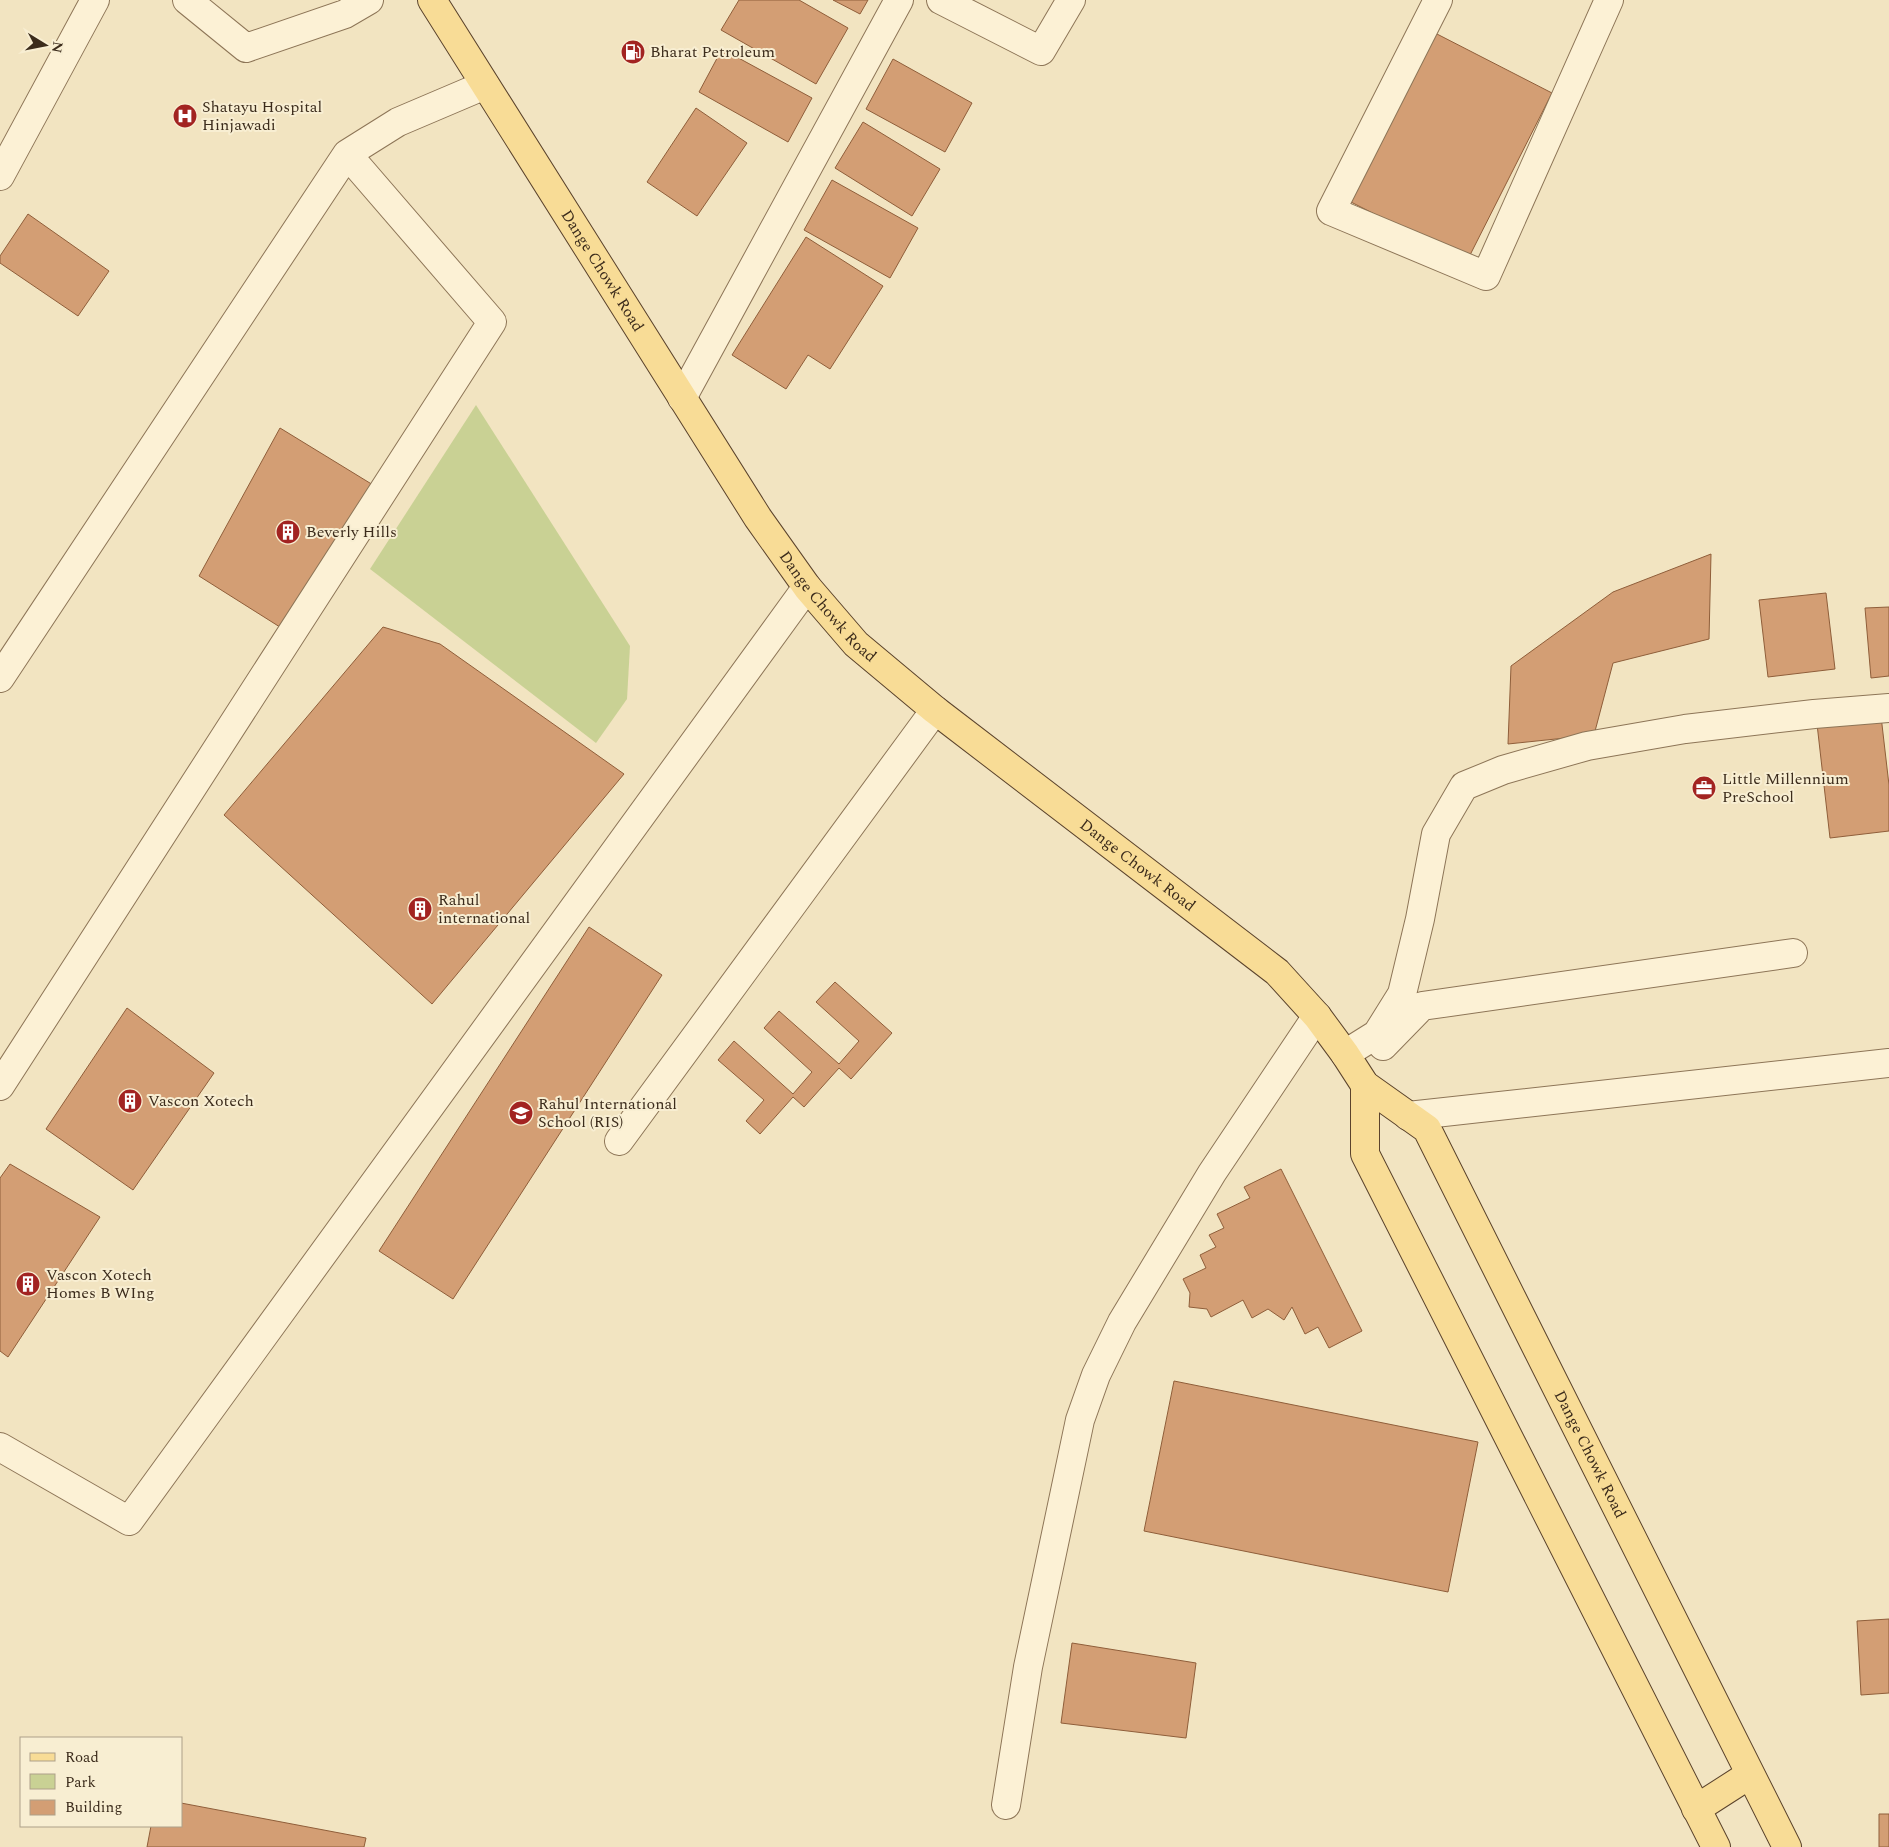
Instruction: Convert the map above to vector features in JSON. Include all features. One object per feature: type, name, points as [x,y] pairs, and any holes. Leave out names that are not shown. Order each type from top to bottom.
[{"type":"main road","name":"Dange Chowk Road","points":[[432,0],[758,518],[807,587],[856,644],[935,710],[1277,972],[1317,1016],[1356,1070],[1408,1116],[1427,1129],[1749,1775],[1787,1847]]},
{"type":"main road","points":[[1356,1070],[1365,1154],[1716,1847]]},
{"type":"main road","points":[[1696,1809],[1749,1775]]},
{"type":"street","points":[[0,176],[95,0]]},
{"type":"street","points":[[188,0],[246,48],[345,14],[370,0]]},
{"type":"street","points":[[682,398],[899,0]]},
{"type":"street","points":[[941,0],[1041,51],[1071,0]]},
{"type":"street","points":[[1438,0],[1331,211],[1486,276],[1609,0]]},
{"type":"street","points":[[0,678],[347,154],[398,122],[486,85]]},
{"type":"street","points":[[0,1086],[492,322],[347,154]]},
{"type":"street","points":[[10,1453],[129,1522],[807,587]]},
{"type":"street","points":[[1356,1070],[1402,994],[1420,919],[1436,834],[1464,786],[1503,770],[1587,746],[1685,729],[1814,714],[1889,708]]},
{"type":"street","points":[[619,1141],[935,710]]},
{"type":"street","points":[[1356,1070],[1422,1006],[1793,953]]},
{"type":"street","points":[[1006,1805],[1028,1667],[1080,1420],[1096,1375],[1122,1322],[1212,1174],[1317,1016]]},
{"type":"street","points":[[1408,1116],[1889,1063]]},
{"type":"green space","points":[[476,405],[630,646],[627,699],[596,743],[370,569]]},
{"type":"building","points":[[739,0],[799,0],[848,28],[816,84],[721,30]]},
{"type":"building","points":[[833,0],[868,0],[860,14]]},
{"type":"building","points":[[1435,33],[1552,93],[1467,261],[1349,201]]},
{"type":"building","points":[[722,49],[812,98],[788,142],[699,92]]},
{"type":"building","points":[[893,59],[972,103],[945,152],[866,109]]},
{"type":"building","points":[[696,108],[747,143],[697,216],[647,182]]},
{"type":"building","points":[[863,122],[940,169],[912,216],[835,168]]},
{"type":"building","points":[[832,180],[918,228],[890,278],[804,230]]},
{"type":"building","points":[[28,214],[109,271],[78,316],[0,263],[0,256]]},
{"type":"building","points":[[806,237],[883,286],[830,369],[808,355],[786,389],[732,355]]},
{"type":"building","name":"Beverly Hills","points":[[280,428],[378,488],[291,634],[199,576]]},
{"type":"building","points":[[1711,554],[1709,639],[1613,663],[1594,735],[1508,744],[1511,666],[1613,592]]},
{"type":"building","points":[[1826,593],[1835,669],[1768,677],[1759,600]]},
{"type":"building","points":[[1889,607],[1889,676],[1871,678],[1865,608]]},
{"type":"building","name":"Rahul international","points":[[383,627],[440,644],[624,774],[432,1004],[224,815]]},
{"type":"building","points":[[1881,716],[1889,785],[1889,831],[1830,838],[1817,724]]},
{"type":"building","name":"Rahul International School (RIS)","points":[[589,927],[662,975],[453,1299],[379,1251]]},
{"type":"building","points":[[835,982],[892,1033],[851,1079],[839,1068],[804,1107],[793,1097],[760,1134],[746,1121],[764,1100],[718,1060],[734,1041],[793,1094],[812,1072],[764,1028],[779,1011],[839,1064],[859,1041],[816,1002]]},
{"type":"building","name":"Vascon Xotech","points":[[127,1008],[214,1073],[133,1190],[46,1129]]},
{"type":"building","name":"Vascon Xotech Homes B WIng","points":[[10,1164],[100,1217],[8,1357],[0,1351],[0,1178]]},
{"type":"building","points":[[1281,1169],[1362,1331],[1329,1348],[1318,1327],[1305,1334],[1292,1307],[1284,1320],[1268,1309],[1252,1318],[1243,1300],[1211,1317],[1207,1309],[1189,1307],[1190,1293],[1183,1279],[1206,1268],[1200,1255],[1216,1247],[1209,1235],[1224,1228],[1217,1214],[1250,1198],[1244,1187]]},
{"type":"building","points":[[1174,1381],[1478,1442],[1448,1592],[1144,1531]]},
{"type":"building","points":[[1889,1619],[1889,1693],[1861,1695],[1857,1621]]},
{"type":"building","points":[[1072,1643],[1196,1663],[1186,1738],[1061,1723]]},
{"type":"building","points":[[182,1803],[366,1838],[364,1847],[147,1847],[151,1827],[182,1827]]},
{"type":"building","points":[[1879,1814],[1889,1814],[1889,1847],[1879,1847]]},
{"type":"place","name":"Bharat Petroleum","points":[[633,52]]},
{"type":"place","name":"Shatayu Hospital Hinjawadi","points":[[185,116]]},
{"type":"place","name":"Beverly Hills","points":[[288,532]]},
{"type":"place","name":"Little Millennium PreSchool","points":[[1704,788]]},
{"type":"place","name":"Rahul international","points":[[420,909]]},
{"type":"place","name":"Vascon Xotech","points":[[130,1101]]},
{"type":"place","name":"Rahul International School (RIS)","points":[[521,1113]]},
{"type":"place","name":"Vascon Xotech Homes B WIng","points":[[28,1284]]}]
